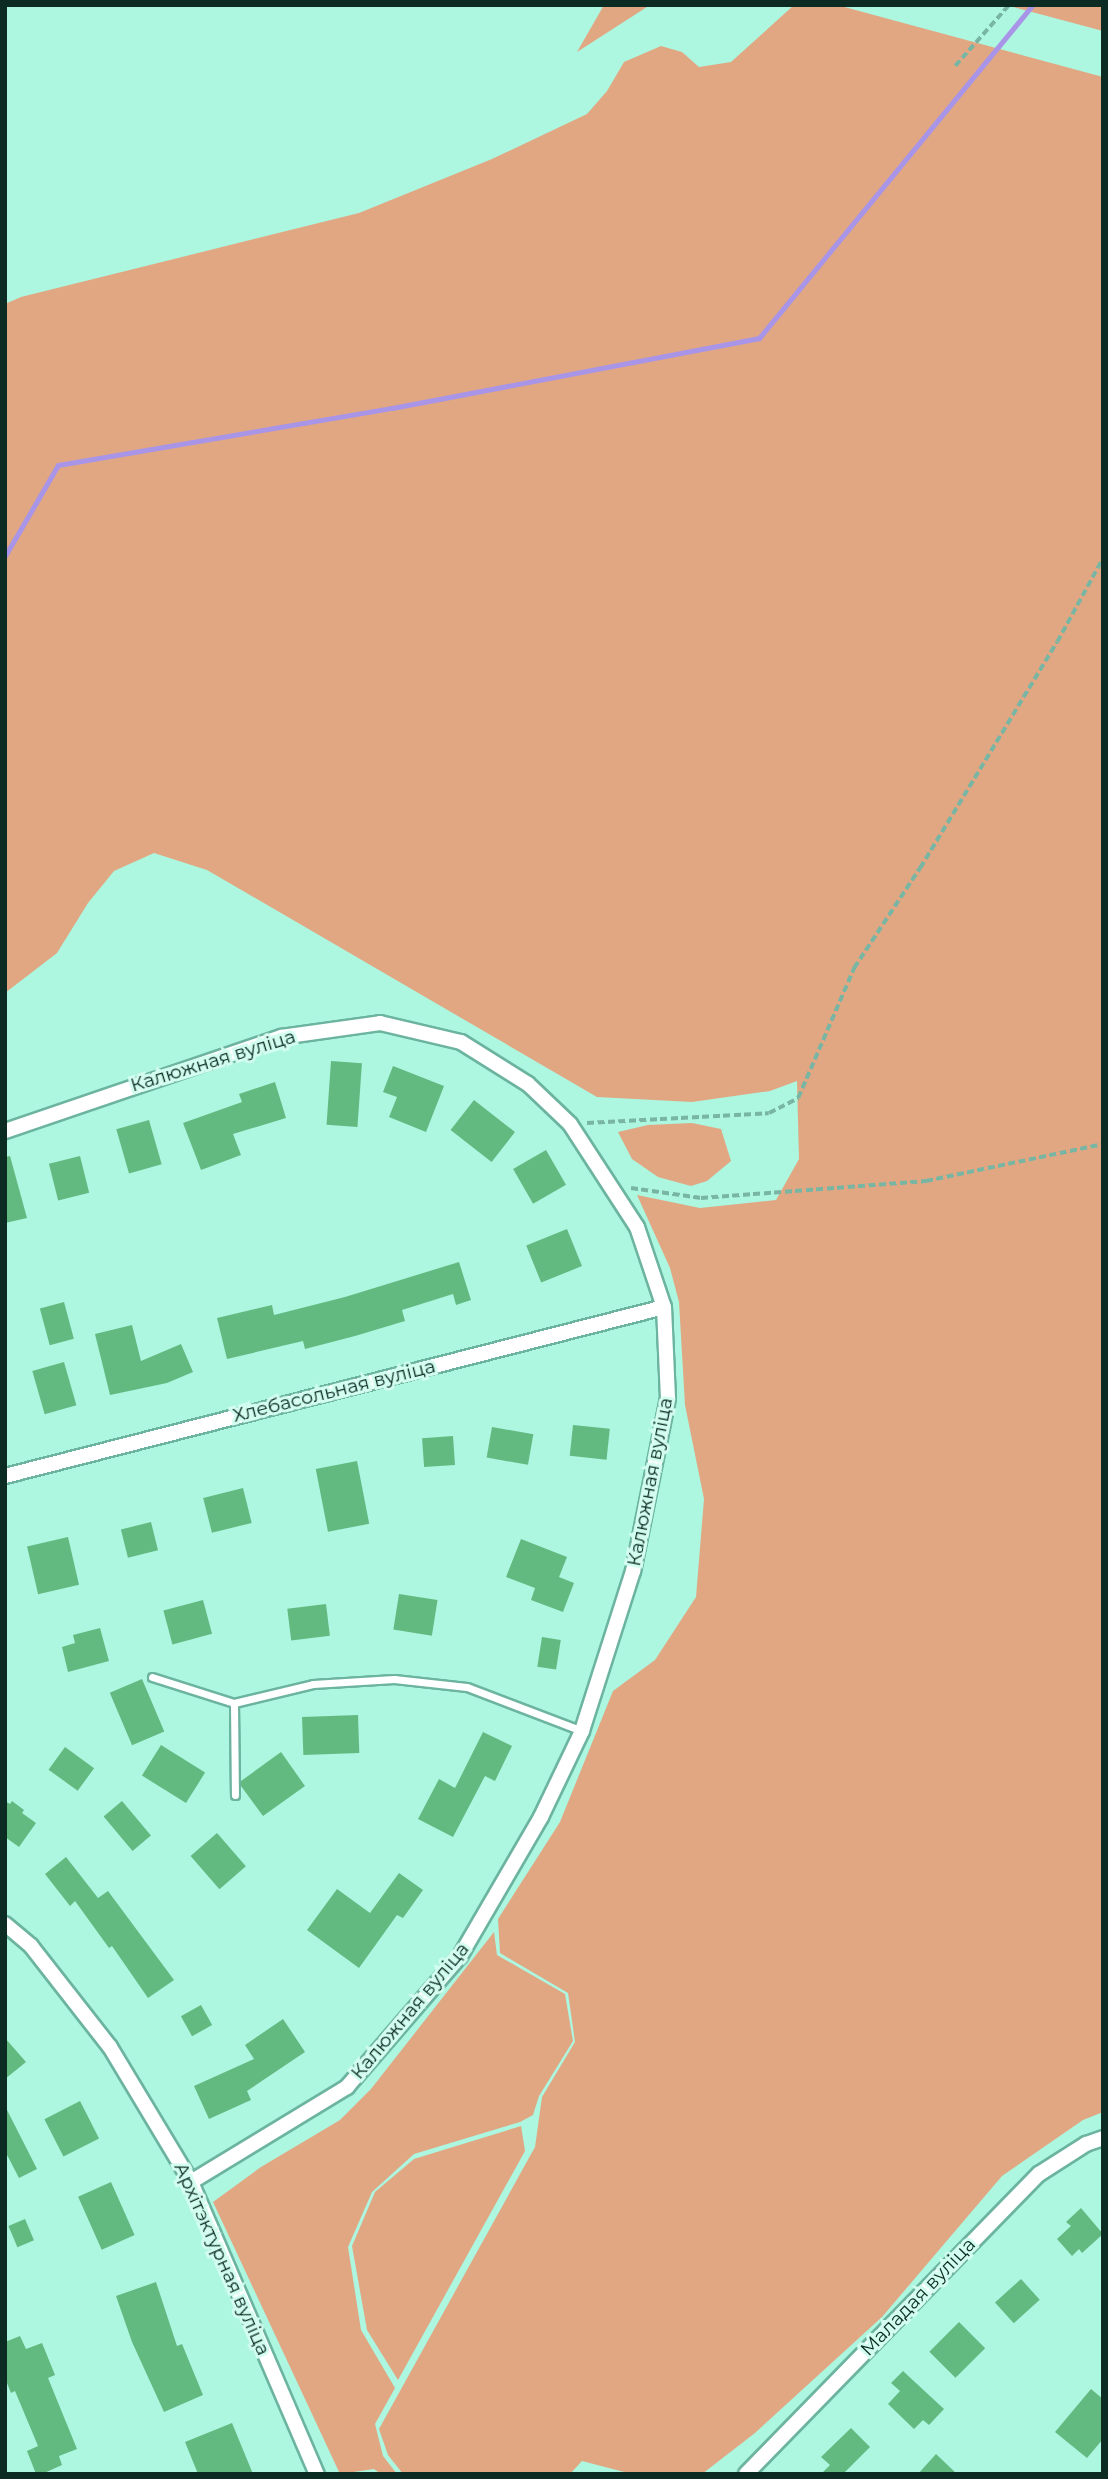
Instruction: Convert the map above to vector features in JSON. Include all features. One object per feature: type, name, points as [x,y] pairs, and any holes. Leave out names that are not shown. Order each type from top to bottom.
[{"type":"street","name":"Калюжная вуліца","points":[[5,1130],[281,1037],[380,1023],[461,1042],[528,1084],[570,1124],[637,1227],[664,1307],[668,1398],[633,1571],[582,1731],[541,1817],[460,1956],[347,2087],[191,2182]]},
{"type":"street","name":"Хлебасольная вуліца","points":[[5,1476],[664,1307]]},
{"type":"street","name":"Архітэктурная вуліца","points":[[5,1924],[31,1946],[110,2047],[191,2182],[317,2474]]},
{"type":"street","name":"Маладая вуліца","points":[[746,2474],[1039,2174],[1086,2144],[1103,2138]]},
{"type":"lane","points":[[152,1677],[234,1703],[313,1684],[394,1679],[467,1687],[582,1731]]},
{"type":"lane","points":[[234,1703],[235,1795]]},
{"type":"path","points":[[955,66],[1009,5]]},
{"type":"path","points":[[570,1124],[769,1113],[799,1097],[854,968],[1006,725],[1103,558]]},
{"type":"path","points":[[612,1185],[701,1198],[926,1181],[1103,1144]]},
{"type":"shaded area","points":[[604,5],[650,5],[577,52]]},
{"type":"shaded area","points":[[794,5],[837,5],[1103,77],[1103,2112],[1083,2120],[1002,2176],[882,2317],[755,2433],[702,2474],[632,2474],[582,2461],[570,2474],[403,2474],[388,2455],[379,2429],[535,2147],[542,2097],[575,2042],[568,1993],[500,1953],[498,1919],[560,1822],[613,1691],[655,1660],[696,1597],[704,1499],[685,1405],[679,1302],[670,1268],[637,1195],[700,1208],[776,1200],[799,1159],[797,1081],[770,1091],[692,1102],[597,1097],[207,870],[154,853],[114,871],[88,903],[57,953],[5,993],[5,304],[21,297],[359,213],[492,159],[587,114],[607,91],[624,62],[661,46],[682,52],[699,67],[731,62]]},
{"type":"shaded area","points":[[1006,5],[1103,5],[1103,31]]},
{"type":"shaded area","points":[[692,1123],[721,1129],[731,1161],[707,1181],[691,1186],[658,1177],[632,1159],[618,1132],[648,1125]]},
{"type":"shaded area","points":[[494,1932],[497,1955],[565,1994],[573,2041],[539,2096],[533,2115],[520,2122],[414,2154],[372,2192],[348,2247],[361,2330],[395,2388],[375,2424],[383,2456],[397,2474],[381,2474],[374,2469],[340,2474],[213,2202],[261,2167],[340,2120],[371,2089]]},
{"type":"shaded area","points":[[521,2126],[525,2151],[398,2380],[367,2330],[352,2246],[375,2192],[414,2159]]},
{"type":"building","points":[[331,1061],[362,1063],[357,1127],[327,1125]]},
{"type":"building","points":[[393,1066],[444,1086],[426,1132],[389,1117],[397,1097],[383,1092]]},
{"type":"building","points":[[275,1082],[286,1118],[233,1134],[241,1155],[201,1170],[183,1123],[242,1102],[239,1094]]},
{"type":"building","points":[[474,1100],[515,1132],[492,1162],[451,1130]]},
{"type":"building","points":[[149,1120],[162,1164],[129,1174],[116,1129]]},
{"type":"building","points":[[546,1150],[566,1185],[533,1204],[513,1169]]},
{"type":"building","points":[[10,1156],[27,1218],[5,1223],[5,1157]]},
{"type":"building","points":[[80,1156],[89,1193],[58,1201],[49,1164]]},
{"type":"building","points":[[567,1229],[582,1266],[541,1283],[526,1245]]},
{"type":"building","points":[[459,1262],[471,1300],[456,1305],[453,1294],[402,1310],[405,1321],[355,1336],[305,1349],[303,1341],[227,1359],[217,1318],[272,1305],[274,1315],[345,1297]]},
{"type":"building","points":[[64,1302],[74,1339],[50,1345],[40,1308]]},
{"type":"building","points":[[132,1325],[141,1361],[181,1344],[193,1372],[167,1383],[110,1395],[95,1334]]},
{"type":"building","points":[[64,1362],[76,1405],[45,1414],[32,1371]]},
{"type":"building","points":[[573,1425],[610,1429],[607,1460],[570,1456]]},
{"type":"building","points":[[492,1427],[533,1434],[528,1465],[487,1458]]},
{"type":"building","points":[[453,1436],[455,1465],[424,1467],[422,1438]]},
{"type":"building","points":[[357,1461],[369,1524],[328,1532],[316,1469]]},
{"type":"building","points":[[243,1488],[252,1523],[212,1533],[203,1498]]},
{"type":"building","points":[[151,1522],[158,1550],[128,1558],[121,1529]]},
{"type":"building","points":[[68,1537],[79,1585],[38,1594],[27,1546]]},
{"type":"building","points":[[521,1539],[567,1557],[559,1577],[574,1583],[563,1612],[531,1600],[535,1588],[506,1577]]},
{"type":"building","points":[[399,1594],[438,1600],[432,1636],[393,1630]]},
{"type":"building","points":[[203,1600],[212,1634],[172,1644],[163,1611]]},
{"type":"building","points":[[326,1604],[330,1636],[291,1641],[287,1609]]},
{"type":"building","points":[[100,1628],[109,1661],[68,1672],[62,1647],[75,1643],[73,1635]]},
{"type":"building","points":[[542,1637],[561,1640],[556,1670],[537,1667]]},
{"type":"building","points":[[142,1679],[164,1731],[132,1745],[110,1693]]},
{"type":"building","points":[[358,1715],[359,1753],[303,1755],[302,1717]]},
{"type":"building","points":[[483,1732],[512,1746],[495,1781],[485,1776],[453,1837],[418,1819],[439,1779],[455,1788]]},
{"type":"building","points":[[161,1745],[205,1773],[186,1803],[142,1776]]},
{"type":"building","points":[[65,1747],[94,1768],[78,1791],[49,1770]]},
{"type":"building","points":[[281,1752],[305,1786],[263,1816],[241,1786],[241,1781]]},
{"type":"building","points":[[5,1801],[10,1804],[12,1801],[36,1823],[19,1847],[5,1837]]},
{"type":"building","points":[[122,1801],[151,1835],[133,1851],[104,1816]]},
{"type":"building","points":[[217,1833],[246,1866],[219,1889],[191,1856]]},
{"type":"building","points":[[66,1857],[98,1898],[108,1891],[174,1980],[148,1998],[112,1946],[109,1948],[75,1901],[70,1906],[45,1874]]},
{"type":"building","points":[[399,1873],[423,1890],[403,1918],[397,1915],[359,1968],[307,1930],[337,1889],[370,1913]]},
{"type":"building","points":[[201,2005],[212,2025],[192,2036],[181,2016]]},
{"type":"building","points":[[283,2019],[305,2052],[247,2091],[251,2100],[209,2119],[194,2086],[254,2059],[245,2045]]},
{"type":"building","points":[[5,2038],[26,2062],[5,2079]]},
{"type":"building","points":[[80,2101],[99,2138],[63,2157],[44,2119]]},
{"type":"building","points":[[5,2106],[37,2169],[19,2178],[5,2151]]},
{"type":"building","points":[[111,2182],[135,2235],[102,2250],[78,2197]]},
{"type":"building","points":[[1081,2208],[1103,2234],[1082,2253],[1079,2249],[1072,2256],[1057,2239],[1071,2226],[1066,2222]]},
{"type":"building","points":[[25,2219],[34,2240],[17,2247],[8,2226]]},
{"type":"building","points":[[1021,2279],[1040,2300],[1014,2323],[995,2302]]},
{"type":"building","points":[[156,2282],[177,2346],[182,2344],[203,2395],[164,2412],[132,2342],[116,2296]]},
{"type":"building","points":[[959,2322],[985,2348],[955,2378],[929,2352]]},
{"type":"building","points":[[20,2336],[26,2349],[42,2343],[55,2375],[48,2378],[77,2449],[59,2456],[62,2465],[42,2474],[36,2474],[27,2451],[38,2446],[15,2391],[11,2393],[5,2378],[5,2342]]},
{"type":"building","points":[[903,2371],[944,2409],[929,2425],[923,2420],[914,2429],[888,2404],[900,2391],[891,2383]]},
{"type":"building","points":[[1091,2389],[1103,2399],[1103,2439],[1087,2458],[1055,2432]]},
{"type":"building","points":[[232,2423],[253,2474],[198,2474],[185,2442]]},
{"type":"building","points":[[851,2428],[870,2447],[843,2474],[821,2474],[830,2465],[821,2457]]},
{"type":"building","points":[[936,2454],[957,2474],[918,2474]]},
{"type":"waterway","points":[[5,556],[58,465],[392,408],[759,338],[1033,5]]}]
